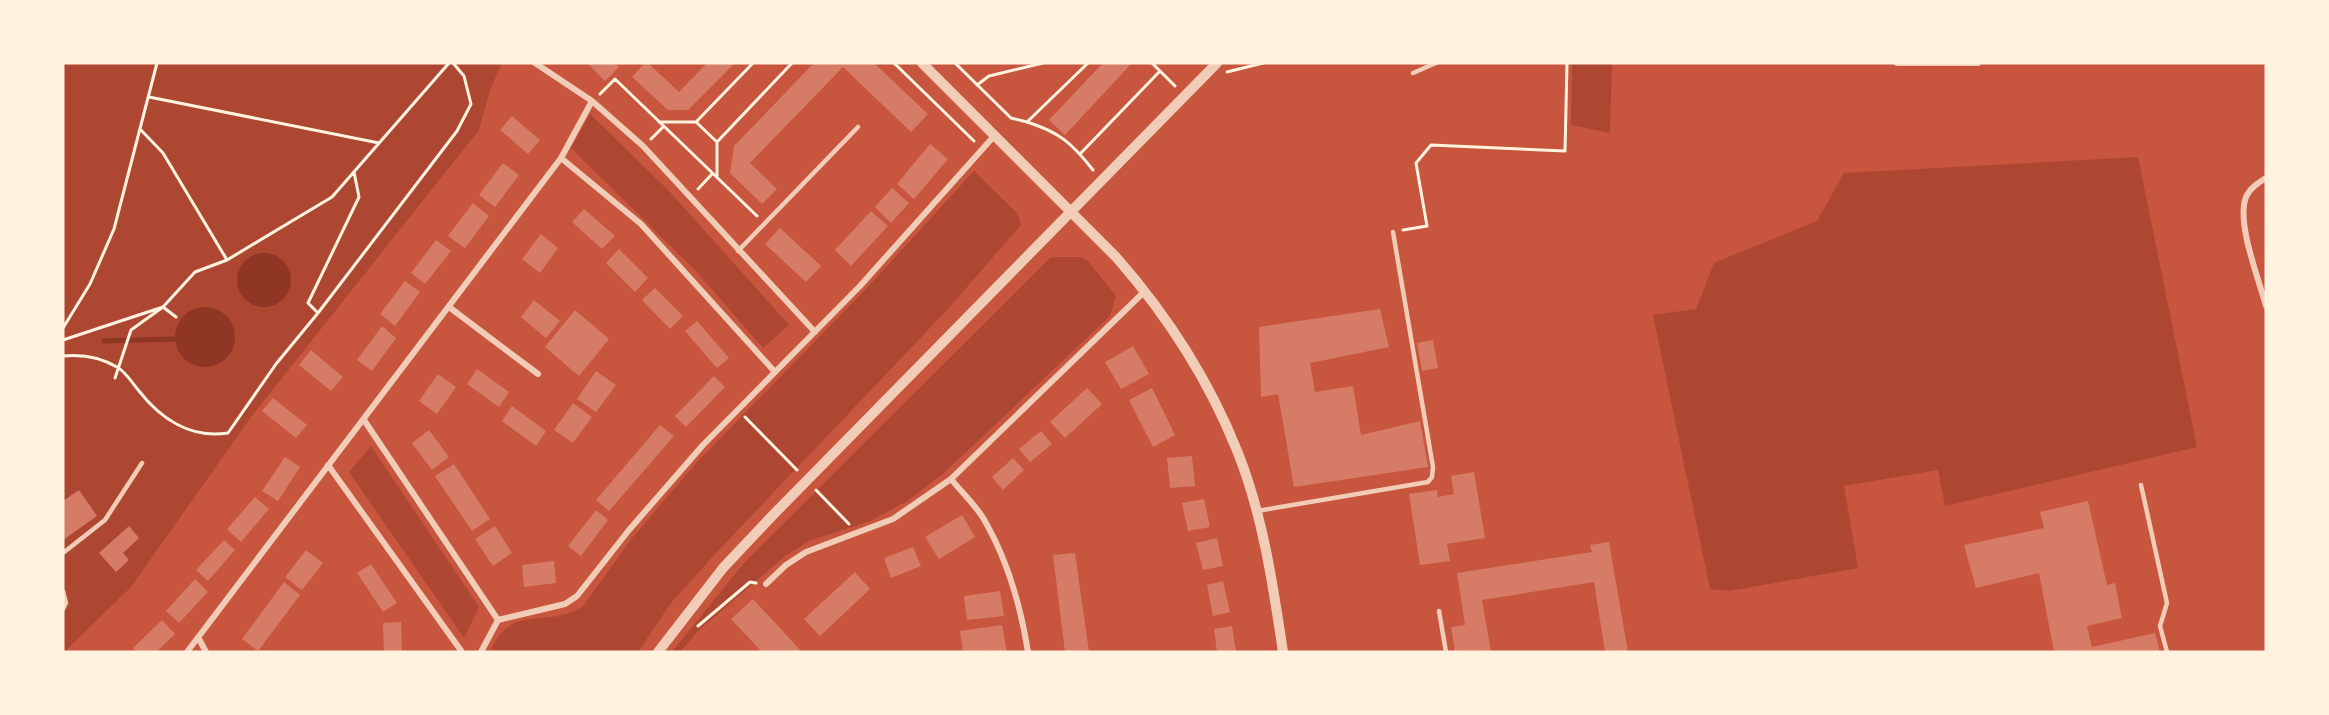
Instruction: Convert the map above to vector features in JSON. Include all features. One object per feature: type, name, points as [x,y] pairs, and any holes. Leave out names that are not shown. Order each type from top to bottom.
[{"type":"street","points":[[535,63],[592,102],[643,146],[815,332]]},
{"type":"street","points":[[922,63],[1071,212],[1145,290],[1199,371],[1238,453],[1256,511],[1268,563],[1283,652]]},
{"type":"street","points":[[658,652],[723,568],[1217,63]]},
{"type":"street","points":[[1897,63],[1978,63]]},
{"type":"street","points":[[187,652],[561,158],[592,102]]},
{"type":"street","points":[[498,620],[565,604],[577,596],[629,530],[702,445],[861,286],[995,135]]},
{"type":"street","points":[[561,158],[641,224],[775,372]]},
{"type":"street","points":[[2266,178],[2251,189],[2246,196],[2243,217],[2266,306]]},
{"type":"street","points":[[766,584],[786,565],[806,552],[893,519],[951,479],[1145,290]]},
{"type":"street","points":[[450,307],[538,374]]},
{"type":"street","points":[[364,420],[498,620]]},
{"type":"street","points":[[328,465],[462,652]]},
{"type":"street","points":[[951,479],[986,521],[1009,575],[1028,652]]},
{"type":"street","points":[[482,652],[498,620]]},
{"type":"street","points":[[199,639],[206,652]]},
{"type":"lane","points":[[1413,73],[1436,63]]},
{"type":"lane","points":[[738,251],[858,127]]},
{"type":"lane","points":[[1256,511],[1428,483],[1432,477],[1433,467],[1393,232]]},
{"type":"lane","points":[[63,553],[105,520],[142,463]]},
{"type":"lane","points":[[2141,485],[2167,603],[2160,626],[2167,652]]},
{"type":"lane","points":[[63,591],[66,603],[63,609]]},
{"type":"lane","points":[[1439,611],[1446,652]]},
{"type":"path","points":[[63,328],[90,284],[114,229],[157,63]]},
{"type":"path","points":[[63,356],[82,354],[119,367],[153,408],[181,428],[216,435],[228,433],[276,364],[318,313],[457,131],[471,104],[464,76],[451,63],[332,198],[227,260],[195,272],[163,307],[131,330],[128,343],[119,367],[116,378]]},
{"type":"path","points":[[696,122],[753,63]]},
{"type":"path","points":[[717,178],[717,142],[792,63]]},
{"type":"path","points":[[894,63],[983,149]]},
{"type":"path","points":[[955,63],[1011,118],[1054,130],[1080,154],[1101,180]]},
{"type":"path","points":[[977,85],[989,76],[1043,63]]},
{"type":"path","points":[[1027,122],[1088,63]]},
{"type":"path","points":[[1152,63],[1185,96]]},
{"type":"path","points":[[1393,232],[1427,226],[1416,163],[1431,145],[1565,151],[1567,63]]},
{"type":"path","points":[[1080,154],[1160,71]]},
{"type":"path","points":[[592,102],[615,79],[764,223]]},
{"type":"path","points":[[148,97],[379,143]]},
{"type":"path","points":[[659,122],[696,122],[717,142]]},
{"type":"path","points":[[643,146],[664,126]]},
{"type":"path","points":[[140,129],[163,153],[227,260]]},
{"type":"path","points":[[318,313],[308,303],[359,197],[354,172]]},
{"type":"path","points":[[690,196],[713,174]]},
{"type":"path","points":[[163,307],[176,317]]},
{"type":"path","points":[[63,340],[163,307]]},
{"type":"path","points":[[697,627],[750,582],[766,584]]},
{"type":"shaded area","points":[[63,63],[502,63],[490,90],[479,130],[251,417],[131,587],[64,652]]},
{"type":"shaded area","points":[[1572,63],[1612,63],[1610,133],[1571,125]]},
{"type":"shaded area","points":[[590,114],[669,191],[789,325],[763,348],[697,272],[571,148]]},
{"type":"shaded area","points":[[2138,157],[2197,447],[1945,506],[1938,470],[1844,486],[1858,568],[1729,591],[1710,589],[1653,315],[1696,309],[1714,263],[1817,221],[1844,173]]},
{"type":"shaded area","points":[[974,171],[1017,213],[1021,225],[947,310],[671,603],[638,652],[490,652],[499,636],[519,621],[570,613],[583,606],[633,537],[697,462],[865,290]]},
{"type":"shaded area","points":[[264,253],[283,261],[291,280],[283,299],[264,307],[245,299],[237,280],[245,261]]},
{"type":"shaded area","points":[[1051,257],[1080,257],[1088,261],[1116,296],[1110,316],[945,472],[909,500],[871,521],[811,540],[785,556],[698,631],[680,652],[672,652],[743,564]]},
{"type":"shaded area","points":[[205,307],[222,312],[230,320],[235,337],[230,354],[222,362],[205,367],[188,362],[180,354],[175,337],[180,320],[188,312]]},
{"type":"shaded area","points":[[371,446],[479,607],[464,638],[349,472]]},
{"type":"building","points":[[587,63],[615,63],[619,67],[605,81]]},
{"type":"building","points":[[645,63],[648,63],[679,92],[707,63],[735,63],[688,110],[668,110],[632,77]]},
{"type":"building","points":[[814,63],[874,63],[928,114],[911,132],[843,67],[750,163],[777,189],[762,204],[730,173],[734,146]]},
{"type":"building","points":[[1103,63],[1132,63],[1065,135],[1049,120]]},
{"type":"building","points":[[512,116],[540,140],[528,154],[500,130]]},
{"type":"building","points":[[930,144],[948,159],[914,199],[897,184]]},
{"type":"building","points":[[503,163],[519,175],[495,207],[479,195]]},
{"type":"building","points":[[892,188],[909,203],[891,223],[875,207]]},
{"type":"building","points":[[473,203],[489,216],[465,248],[448,236]]},
{"type":"building","points":[[584,209],[615,236],[602,249],[572,222]]},
{"type":"building","points":[[871,211],[888,226],[851,266],[835,250]]},
{"type":"building","points":[[780,228],[821,266],[806,282],[765,244]]},
{"type":"building","points":[[541,234],[558,248],[540,273],[522,259]]},
{"type":"building","points":[[436,240],[451,251],[425,284],[411,273]]},
{"type":"building","points":[[619,249],[648,278],[635,292],[606,263]]},
{"type":"building","points":[[405,281],[420,292],[395,326],[380,314]]},
{"type":"building","points":[[655,288],[683,316],[670,329],[642,300]]},
{"type":"building","points":[[534,300],[560,321],[546,338],[521,317]]},
{"type":"building","points":[[1380,309],[1389,347],[1310,363],[1315,392],[1353,386],[1361,435],[1420,421],[1428,467],[1294,487],[1278,394],[1261,397],[1259,327]]},
{"type":"building","points":[[575,310],[609,339],[579,376],[545,347]]},
{"type":"building","points":[[697,321],[729,358],[717,368],[685,331]]},
{"type":"building","points":[[382,326],[396,338],[372,371],[357,360]]},
{"type":"building","points":[[1433,340],[1438,368],[1422,371],[1417,343]]},
{"type":"building","points":[[1133,346],[1149,374],[1121,389],[1105,362]]},
{"type":"building","points":[[311,350],[343,377],[331,391],[299,365]]},
{"type":"building","points":[[477,369],[509,392],[499,407],[467,384]]},
{"type":"building","points":[[596,371],[616,385],[596,412],[577,399]]},
{"type":"building","points":[[438,374],[456,387],[437,414],[419,401]]},
{"type":"building","points":[[714,376],[725,387],[686,427],[675,416]]},
{"type":"building","points":[[1087,388],[1102,404],[1065,438],[1050,422]]},
{"type":"building","points":[[1152,388],[1175,435],[1153,447],[1129,400]]},
{"type":"building","points":[[273,398],[307,425],[296,438],[262,411]]},
{"type":"building","points":[[573,403],[592,417],[573,443],[554,430]]},
{"type":"building","points":[[512,406],[546,431],[536,446],[502,421]]},
{"type":"building","points":[[660,425],[674,436],[609,511],[596,500]]},
{"type":"building","points":[[429,430],[449,457],[432,470],[412,443]]},
{"type":"building","points":[[1041,431],[1052,444],[1030,462],[1019,449]]},
{"type":"building","points":[[1192,456],[1195,486],[1170,488],[1167,458]]},
{"type":"building","points":[[285,457],[300,467],[278,501],[262,491]]},
{"type":"building","points":[[1013,458],[1024,470],[1003,490],[992,477]]},
{"type":"building","points":[[454,464],[490,519],[472,531],[435,476]]},
{"type":"building","points":[[1474,472],[1485,538],[1447,544],[1450,561],[1420,565],[1409,494],[1437,490],[1438,497],[1454,494],[1451,476]]},
{"type":"building","points":[[79,490],[97,516],[63,540],[63,501]]},
{"type":"building","points":[[255,497],[269,509],[241,542],[227,529]]},
{"type":"building","points":[[1204,499],[1210,527],[1188,531],[1182,503]]},
{"type":"building","points":[[2088,501],[2107,585],[2115,583],[2122,618],[2087,626],[2092,647],[2155,633],[2160,652],[2054,652],[2039,573],[1976,588],[1964,545],[2044,528],[2040,512]]},
{"type":"building","points":[[596,510],[608,520],[581,556],[568,546]]},
{"type":"building","points":[[962,515],[975,537],[939,559],[925,537]]},
{"type":"building","points":[[129,526],[139,538],[123,553],[129,560],[116,572],[99,553]]},
{"type":"building","points":[[495,526],[512,553],[493,566],[475,539]]},
{"type":"building","points":[[1217,538],[1223,566],[1203,570],[1196,543]]},
{"type":"building","points":[[224,540],[235,550],[208,581],[196,570]]},
{"type":"building","points":[[1609,542],[1628,652],[1605,652],[1594,582],[1482,600],[1491,652],[1455,652],[1451,627],[1465,625],[1457,573],[1592,552],[1590,545]]},
{"type":"building","points":[[913,547],[921,566],[891,578],[884,558]]},
{"type":"building","points":[[306,550],[323,563],[302,590],[285,577]]},
{"type":"building","points":[[1075,553],[1089,652],[1065,652],[1053,555]]},
{"type":"building","points":[[554,561],[556,583],[524,587],[522,565]]},
{"type":"building","points":[[371,564],[397,603],[383,612],[357,573]]},
{"type":"building","points":[[855,572],[870,589],[820,636],[804,619]]},
{"type":"building","points":[[195,579],[208,592],[179,623],[166,611]]},
{"type":"building","points":[[1223,581],[1230,612],[1213,616],[1207,585]]},
{"type":"building","points":[[284,582],[300,595],[258,651],[242,639]]},
{"type":"building","points":[[1000,591],[1004,616],[967,620],[964,596]]},
{"type":"building","points":[[753,599],[802,652],[762,652],[731,619]]},
{"type":"building","points":[[162,620],[175,634],[156,652],[137,652],[133,648]]},
{"type":"building","points":[[401,622],[402,652],[384,652],[383,623]]},
{"type":"building","points":[[1002,625],[1007,652],[963,652],[960,631]]},
{"type":"building","points":[[1232,626],[1236,652],[1217,652],[1214,629]]},
{"type":"waterway","points":[[104,341],[175,339]]}]
